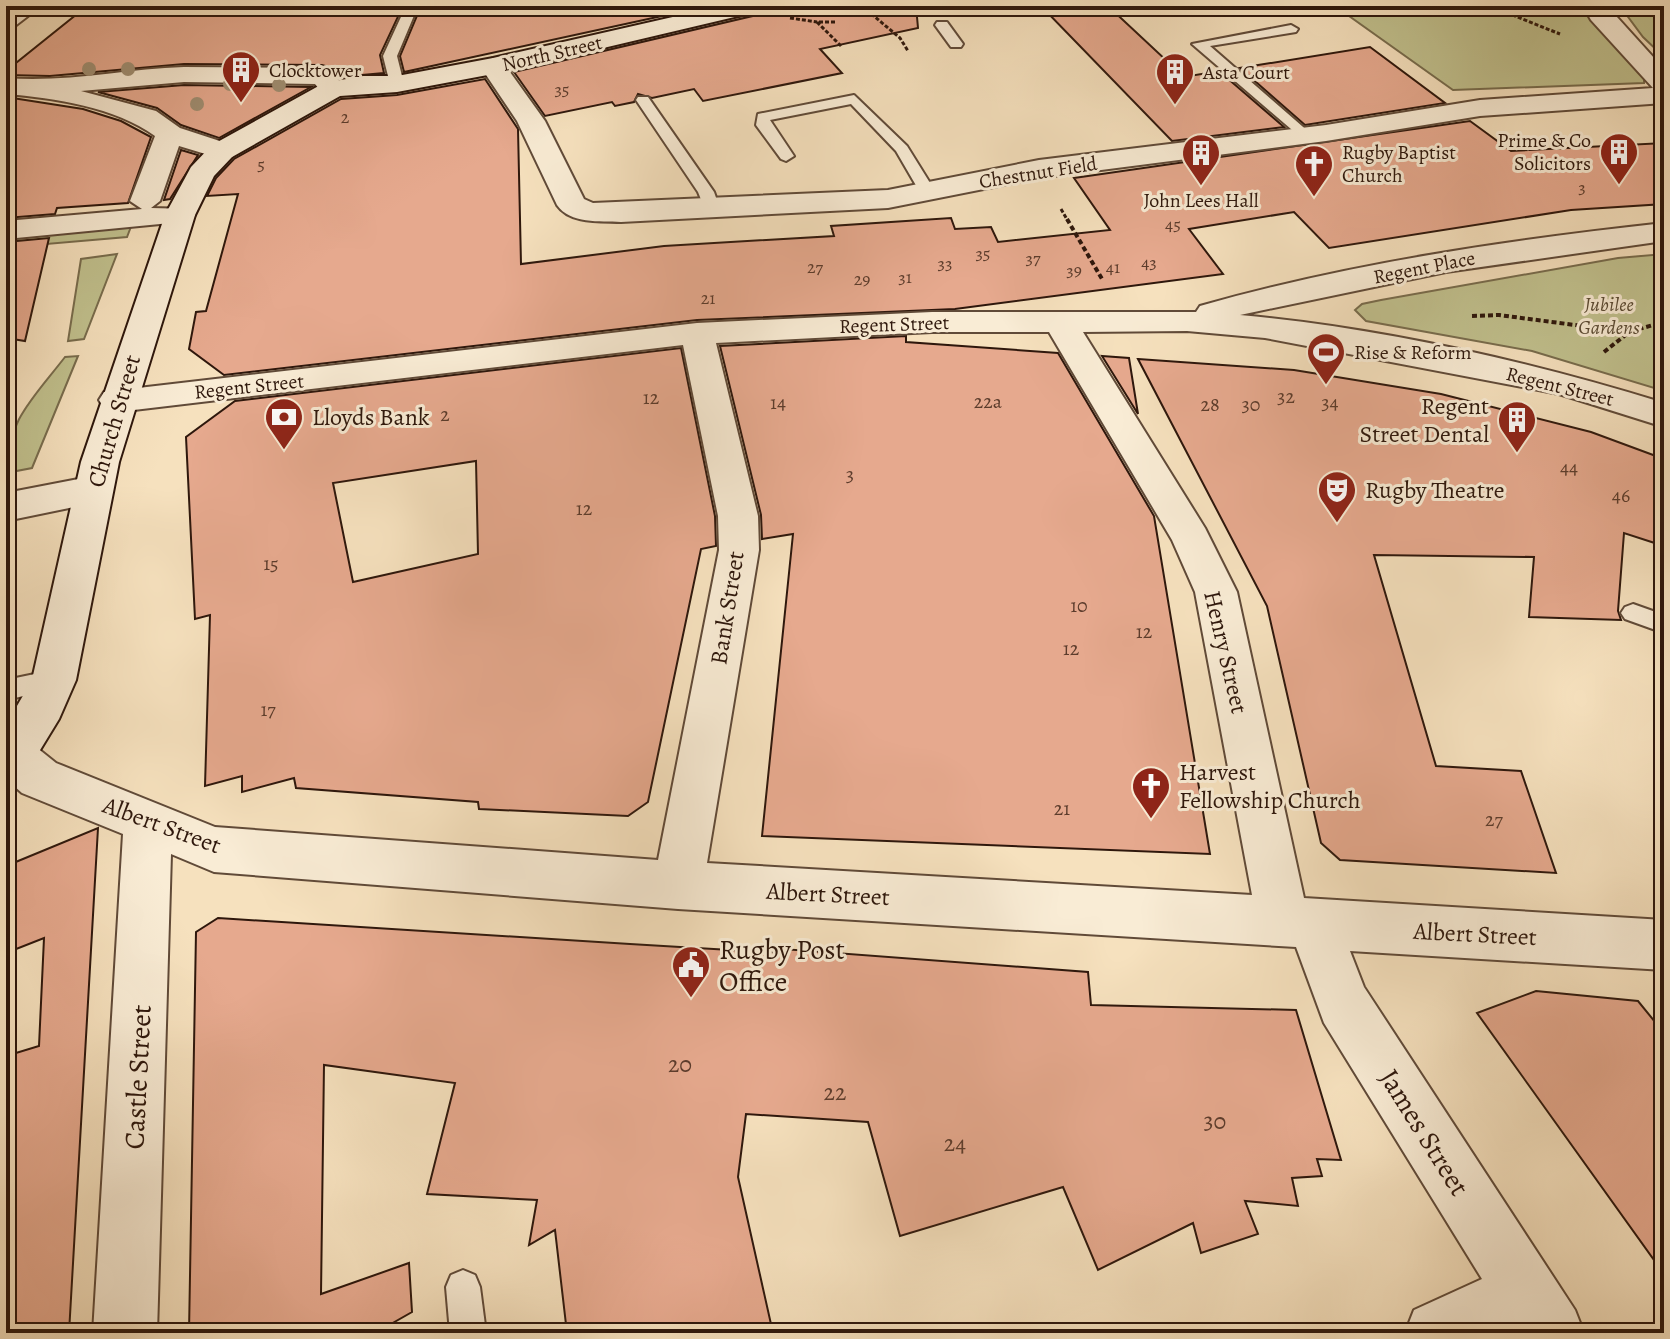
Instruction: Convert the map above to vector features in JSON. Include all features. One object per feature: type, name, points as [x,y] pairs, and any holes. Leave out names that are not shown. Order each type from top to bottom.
[{"type":"street","points":[[6,21],[29,6]]},
{"type":"street","points":[[1595,6],[1599,15],[1664,84]]},
{"type":"street","name":"North Street","points":[[397,84],[493,66],[741,7]]},
{"type":"street","name":"Chestnut Field","points":[[493,66],[531,121],[572,205],[588,212],[621,213],[888,199],[1039,169],[1305,136],[1480,108],[1664,95]]},
{"type":"street","points":[[146,117],[168,97],[205,76]]},
{"type":"street","points":[[46,89],[118,77],[205,76],[322,76],[333,89]]},
{"type":"street","name":"Church Street","points":[[10,760],[43,706],[54,680],[94,490],[162,208],[222,151],[282,115],[333,89],[363,84],[397,84]]},
{"type":"street","name":"Church Street","points":[[282,115],[370,96],[397,84]]},
{"type":"street","points":[[6,86],[46,89],[146,117],[170,134],[222,151]]},
{"type":"street","points":[[6,230],[162,208],[170,134]]},
{"type":"street","name":"Regent Place","points":[[1187,321],[1258,299],[1442,263],[1562,242],[1664,232]]},
{"type":"street","name":"Regent Street","points":[[117,400],[697,333],[932,322],[1187,321],[1265,328],[1403,351],[1565,384],[1664,415]]},
{"type":"street","name":"Henry Street","points":[[1061,323],[1191,538],[1216,592],[1299,923]]},
{"type":"street","name":"Bank Street","points":[[678,885],[739,550],[738,516],[697,333]]},
{"type":"street","points":[[6,507],[94,490]]},
{"type":"street","name":"Albert Street","points":[[10,760],[39,778],[214,849],[678,885],[1664,945]]},
{"type":"street","name":"Castle Street","points":[[125,1333],[148,820]]},
{"type":"street","name":"James Street","points":[[1299,923],[1343,1004],[1539,1312]]},
{"type":"street","points":[[1437,1333],[1539,1312]]},
{"type":"lane","points":[[397,84],[390,56],[412,6]]},
{"type":"lane","points":[[942,25],[956,44]]},
{"type":"lane","points":[[1291,29],[1199,44],[1305,136]]},
{"type":"lane","points":[[786,156],[763,125],[763,117],[854,99],[902,149],[927,191]]},
{"type":"lane","points":[[643,100],[706,192],[712,209]]},
{"type":"lane","points":[[1633,613],[1664,624]]},
{"type":"lane","points":[[6,690],[54,680]]},
{"type":"lane","points":[[463,1287],[468,1333]]},
{"type":"path","points":[[862,6],[900,38],[908,51]]},
{"type":"path","points":[[993,6],[990,7],[1007,13],[1026,6]]},
{"type":"path","points":[[999,6],[1010,6]]},
{"type":"path","points":[[783,13],[792,20],[835,22]]},
{"type":"path","points":[[817,22],[842,47]]},
{"type":"path","points":[[1039,169],[1104,283],[1121,321]]},
{"type":"path","points":[[1403,351],[1408,332],[1438,318],[1499,315],[1628,332],[1664,322]]},
{"type":"green space","points":[[1335,6],[1587,6],[1601,31],[1644,75],[1644,83],[1453,90]]},
{"type":"green space","points":[[1620,6],[1664,6],[1664,57],[1643,37]]},
{"type":"green space","points":[[132,224],[127,237],[12,247],[15,233]]},
{"type":"green space","points":[[117,254],[84,339],[68,341],[81,259]]},
{"type":"green space","name":"Jubilee Gardens","points":[[1664,254],[1664,391],[1532,351],[1366,321],[1355,310],[1362,304],[1381,300],[1618,258]]},
{"type":"green space","points":[[78,356],[32,468],[6,473],[11,438],[24,410],[65,357]]},
{"type":"building","points":[[87,6],[403,6],[380,55],[384,73],[340,77],[332,68],[322,65],[184,64],[50,76],[6,75],[6,71]]},
{"type":"building","points":[[421,6],[708,6],[404,72],[400,56]]},
{"type":"building","points":[[767,6],[916,6],[918,28],[820,49],[842,73],[703,101],[694,89],[652,98],[638,94],[634,102],[615,106],[612,102],[545,116],[514,72],[761,14]]},
{"type":"building","points":[[1041,6],[1108,6],[1184,77],[1219,71],[1284,127],[1172,141]]},
{"type":"building","points":[[1370,47],[1445,103],[1305,125],[1240,68]]},
{"type":"building","points":[[485,79],[518,129],[521,264],[664,246],[834,236],[831,226],[951,218],[955,229],[991,227],[998,242],[1110,230],[1074,178],[1470,121],[1511,151],[1664,143],[1664,204],[1571,210],[1329,248],[1294,212],[1189,229],[1223,274],[955,309],[697,320],[224,375],[189,349],[196,312],[206,311],[238,194],[207,196],[216,178],[234,159],[341,99],[397,95]]},
{"type":"building","points":[[184,85],[311,87],[219,138],[181,125],[157,108],[98,92]]},
{"type":"building","points":[[6,97],[83,109],[121,121],[151,137],[128,203],[57,208],[55,214],[6,218]]},
{"type":"building","points":[[181,150],[198,155],[170,199],[164,200]]},
{"type":"building","points":[[49,238],[25,341],[6,338],[6,242]]},
{"type":"building","points":[[906,336],[906,342],[1058,353],[1154,516],[1210,854],[762,836],[793,534],[762,539],[761,515],[720,346]]},
{"type":"building","points":[[681,348],[715,516],[716,546],[701,549],[648,802],[628,816],[479,809],[478,802],[296,788],[294,778],[242,792],[242,776],[205,786],[210,615],[195,619],[186,437],[235,401]],"holes":[[[476,461],[478,554],[353,582],[333,483]]]},
{"type":"building","points":[[1102,356],[1129,358],[1138,414]]},
{"type":"building","points":[[1138,359],[1294,370],[1441,394],[1591,432],[1664,459],[1664,546],[1624,533],[1618,611],[1621,620],[1529,617],[1534,557],[1374,555],[1436,766],[1521,771],[1556,873],[1340,860],[1321,843],[1267,606]]},
{"type":"building","points":[[98,828],[69,1333],[6,1333],[6,1056],[39,1046],[44,938],[6,953],[6,866]]},
{"type":"building","points":[[218,918],[783,953],[783,949],[1088,972],[1091,1005],[1296,1010],[1341,1160],[1317,1159],[1322,1176],[1292,1178],[1298,1206],[1245,1201],[1258,1234],[1201,1253],[1193,1223],[1098,1270],[1063,1187],[900,1236],[868,1122],[746,1114],[738,1177],[773,1333],[567,1333],[555,1230],[529,1245],[537,1200],[427,1194],[455,1083],[324,1065],[321,1294],[409,1263],[412,1312],[375,1333],[189,1333],[196,932]]},
{"type":"building","points":[[1536,991],[1638,1001],[1664,1033],[1664,1274],[1477,1013]]},
{"type":"place","name":"Clocktower","points":[[241,104]]},
{"type":"place","name":"Asta Court","points":[[1175,106]]},
{"type":"place","name":"Prime & Co Solicitors","points":[[1619,186]]},
{"type":"place","name":"John Lees Hall","points":[[1201,187]]},
{"type":"place","name":"Rugby Baptist Church","points":[[1314,198]]},
{"type":"place","name":"Rise & Reform","points":[[1326,386]]},
{"type":"place","name":"Lloyds Bank","points":[[284,451]]},
{"type":"place","name":"Regent Street Dental","points":[[1517,454]]},
{"type":"place","name":"Rugby Theatre","points":[[1337,524]]},
{"type":"place","name":"Harvest Fellowship Church","points":[[1151,820]]},
{"type":"place","name":"Rugby Post Office","points":[[691,999]]}]
